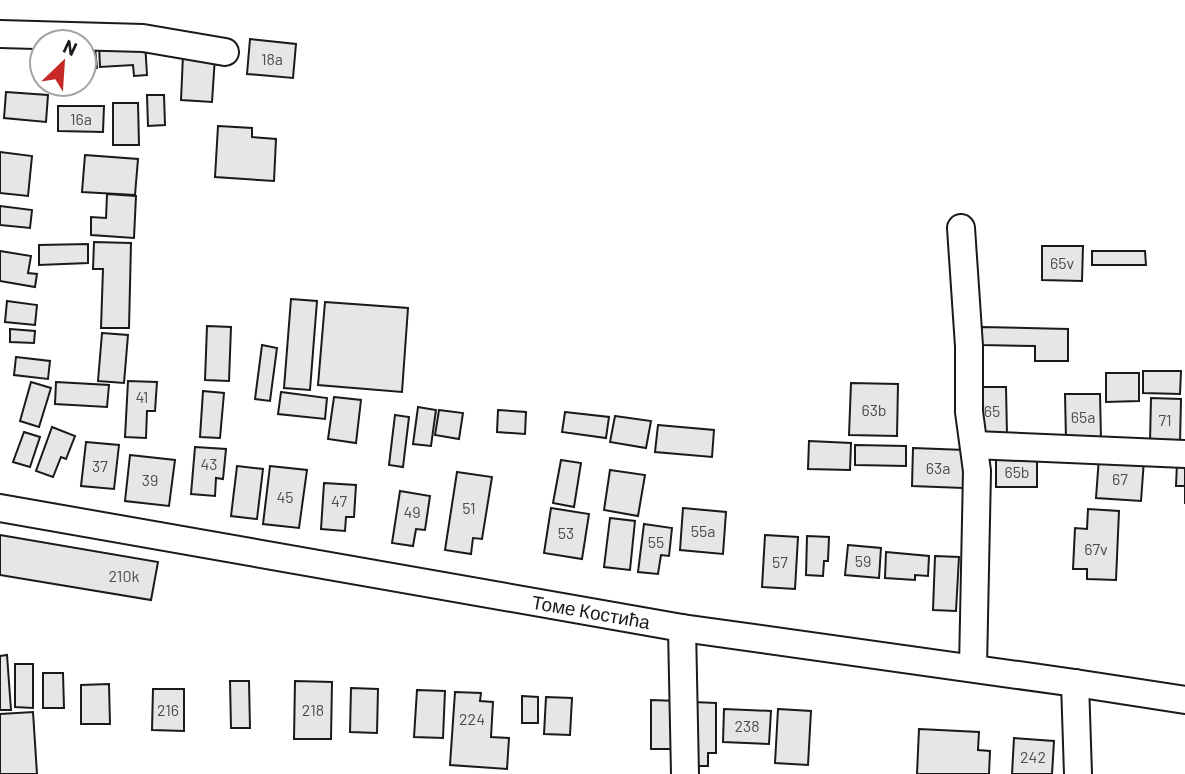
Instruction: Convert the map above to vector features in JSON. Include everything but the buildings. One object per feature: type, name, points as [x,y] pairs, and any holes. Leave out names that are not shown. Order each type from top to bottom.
[{"type":"street","points":[[0,34],[142,38],[225,52]]},
{"type":"street","points":[[961,229],[969,346],[969,412],[977,471],[972,668]]},
{"type":"street","points":[[974,445],[1185,454]]},
{"type":"street","name":"Томе Костића","points":[[0,508],[682,628],[1185,700]]},
{"type":"street","points":[[682,628],[685,774]]},
{"type":"street","points":[[1075,683],[1078,774]]}]
